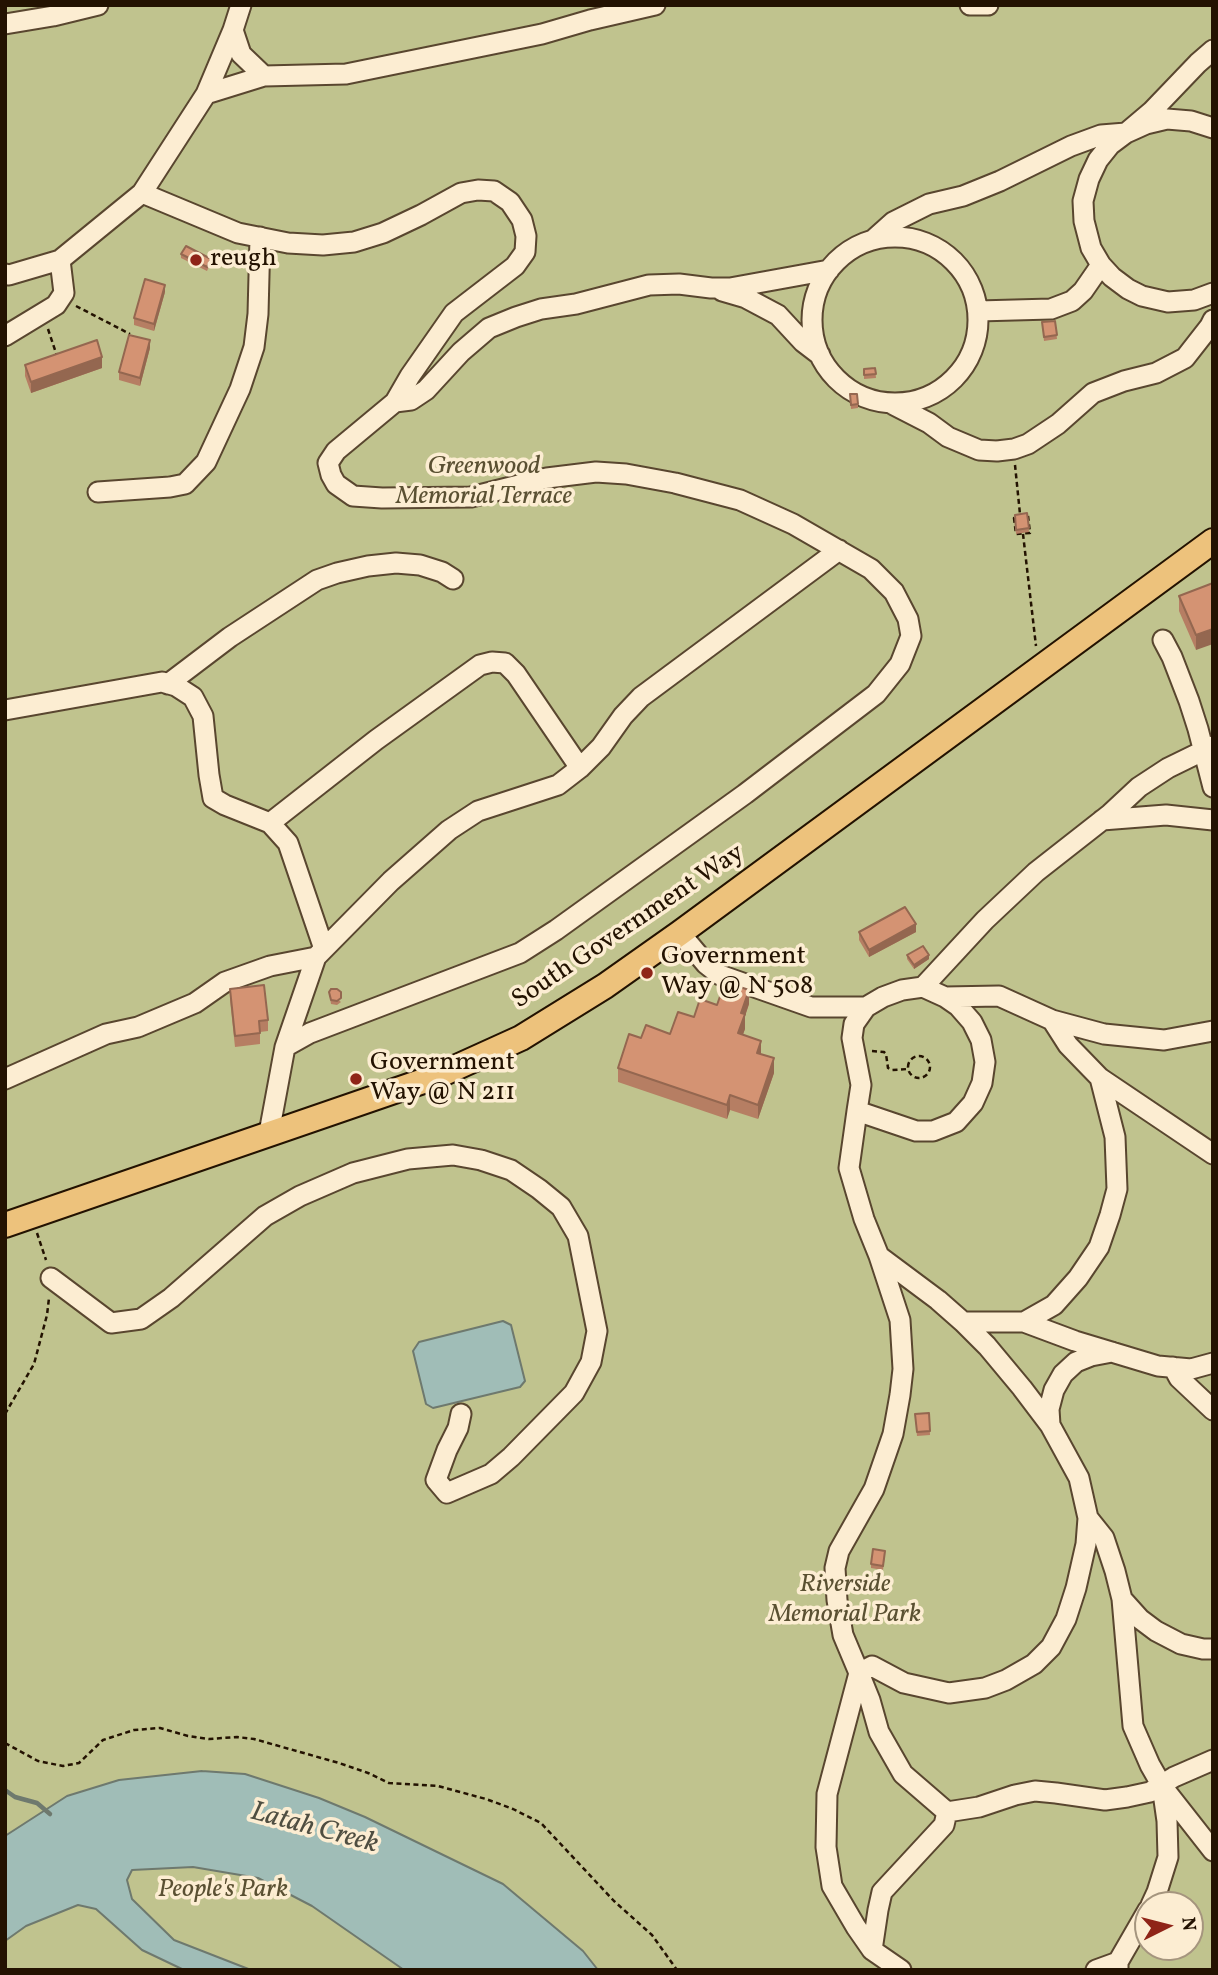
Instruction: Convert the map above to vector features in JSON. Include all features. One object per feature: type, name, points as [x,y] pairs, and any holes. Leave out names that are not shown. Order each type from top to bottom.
[{"type":"main road","name":"South Government Way","points":[[5,1225],[435,1077],[521,1038],[605,986],[680,933],[1213,541]]},
{"type":"lane","points":[[5,24],[98,5]]},
{"type":"lane","points":[[5,274],[61,260],[142,193],[205,94],[241,5]]},
{"type":"lane","points":[[205,94],[264,76],[346,74],[542,34],[590,13],[655,5]]},
{"type":"lane","points":[[970,5],[988,5]]},
{"type":"lane","points":[[233,30],[241,54],[264,76]]},
{"type":"lane","points":[[1213,50],[1152,111],[1110,145],[1088,179],[1083,201],[1084,221],[1091,248],[1101,265],[1120,283],[1142,296],[1168,302],[1194,300],[1213,293]]},
{"type":"lane","points":[[873,240],[893,222],[929,204],[963,196],[988,186],[1071,146],[1101,135],[1126,133],[1167,119],[1191,121],[1213,128]]},
{"type":"lane","points":[[142,193],[238,233],[288,243],[323,245],[354,242],[383,233],[461,192],[494,191],[510,202],[522,220],[526,236],[525,252],[515,266],[454,313],[395,402],[336,451],[328,464],[336,484],[353,496],[471,497],[547,478],[596,472],[626,474],[675,483],[740,500],[793,524],[871,569],[894,592],[908,620],[911,636],[900,664],[876,694],[745,794],[556,930],[520,953],[310,1032],[285,1047]]},
{"type":"lane","points":[[98,492],[185,484],[206,462],[240,389],[254,347],[258,314],[260,237]]},
{"type":"lane","points":[[912,238],[948,255],[962,269],[972,287],[978,311],[976,340],[964,368],[955,379],[930,396],[909,403],[872,401],[845,387],[834,377],[820,355],[813,332],[812,312],[817,293],[830,270],[854,248],[873,240],[912,238]]},
{"type":"lane","points":[[5,336],[56,305],[64,293],[61,260]]},
{"type":"lane","points":[[978,311],[1051,309],[1072,302],[1101,265]]},
{"type":"lane","points":[[395,402],[411,400],[426,390],[461,352],[489,328],[541,309],[576,304],[649,285],[679,284],[730,288],[830,270]]},
{"type":"lane","points":[[710,288],[746,298],[778,315],[803,342],[820,355]]},
{"type":"lane","points":[[892,404],[929,423],[948,437],[979,450],[1014,449],[1028,444],[1058,424],[1093,393],[1156,373],[1185,358],[1213,320]]},
{"type":"lane","points":[[269,1133],[285,1047],[320,953],[391,881],[449,830],[478,811],[558,785],[601,747],[623,716],[641,697],[839,550]]},
{"type":"lane","points":[[168,684],[230,637],[317,580],[368,566],[396,563],[420,565],[442,572],[453,579]]},
{"type":"lane","points":[[1163,640],[1208,748],[1213,787]]},
{"type":"lane","points":[[270,823],[376,740],[480,665],[492,662],[505,663],[516,674],[580,768]]},
{"type":"lane","points":[[5,710],[162,682],[176,686],[193,697],[203,716],[213,798],[270,823],[288,843],[320,953]]},
{"type":"lane","points":[[923,987],[985,920],[1036,872],[1139,788],[1168,768],[1208,748]]},
{"type":"lane","points":[[1102,820],[1166,815],[1213,820]]},
{"type":"lane","points":[[680,933],[706,964],[720,975],[811,1007],[866,1007]]},
{"type":"lane","points":[[5,1079],[106,1034],[138,1027],[195,1003],[225,982],[270,966],[320,953]]},
{"type":"lane","points":[[857,1111],[916,1131],[933,1131],[956,1122],[972,1102],[982,1083],[985,1062],[981,1040],[972,1022],[958,1006],[923,987],[902,990],[866,1007],[854,1024],[852,1038],[861,1086],[857,1111],[849,1168],[900,1320],[903,1369],[893,1434],[874,1489],[839,1551],[835,1568],[837,1600],[844,1635],[870,1700],[878,1732],[903,1774],[947,1812],[979,1807],[1035,1791],[1105,1800],[1139,1795],[1213,1760]]},
{"type":"lane","points":[[945,997],[999,996],[1052,1020],[1104,1034],[1164,1040],[1213,1031]]},
{"type":"lane","points":[[1052,1020],[1068,1045],[1100,1078],[1213,1154]]},
{"type":"lane","points":[[1024,1322],[1054,1305],[1078,1278],[1099,1247],[1110,1215],[1116,1189],[1115,1137],[1100,1078]]},
{"type":"lane","points":[[51,1278],[111,1323],[141,1319],[171,1298],[265,1216],[300,1196],[352,1172],[408,1159],[453,1155],[481,1160],[511,1170],[561,1207],[578,1236],[597,1331],[591,1362],[574,1393],[491,1474],[447,1493],[436,1480],[458,1428],[461,1414]]},
{"type":"lane","points":[[879,1256],[963,1322],[1004,1367],[1050,1425],[1079,1478],[1088,1518],[1086,1544],[1066,1619],[1051,1647],[1034,1664],[985,1688],[949,1693],[904,1683],[872,1666],[859,1673],[827,1794],[826,1847],[832,1886],[856,1927],[872,1950],[901,1970]]},
{"type":"lane","points":[[963,1322],[1024,1322],[1158,1366],[1191,1369],[1213,1363]]},
{"type":"lane","points":[[1050,1425],[1049,1409],[1063,1374],[1076,1362],[1112,1352]]},
{"type":"lane","points":[[1173,1367],[1179,1378],[1213,1410]]},
{"type":"lane","points":[[1088,1518],[1104,1538],[1122,1599],[1133,1726],[1162,1786],[1213,1851]]},
{"type":"lane","points":[[1122,1599],[1140,1619],[1156,1631],[1181,1644],[1213,1649]]},
{"type":"lane","points":[[1157,1891],[1168,1857],[1162,1786]]},
{"type":"lane","points":[[872,1950],[882,1892],[944,1825],[947,1812]]},
{"type":"lane","points":[[1096,1970],[1118,1966],[1134,1936]]},
{"type":"path","points":[[61,297],[130,334]]},
{"type":"path","points":[[42,313],[59,361]]},
{"type":"path","points":[[1014,449],[1020,517]]},
{"type":"path","points":[[1028,517],[1030,533],[1023,534],[1016,534],[1014,518],[1028,517]]},
{"type":"path","points":[[1023,534],[1036,648]]},
{"type":"path","points":[[852,1038],[863,1052],[884,1052],[891,1070],[908,1069]]},
{"type":"path","points":[[917,1056],[924,1057],[930,1065],[929,1073],[919,1078],[912,1076],[908,1069],[911,1059],[917,1056]]},
{"type":"path","points":[[5,1414],[34,1364],[47,1315],[51,1278],[33,1215]]},
{"type":"path","points":[[5,1743],[38,1761],[63,1766],[79,1763],[103,1740],[134,1730],[160,1728],[209,1739],[254,1739],[339,1763],[389,1783],[438,1786],[486,1799],[541,1823],[614,1901],[652,1935],[677,1970]]},
{"type":"green space","points":[[5,5],[1213,5],[1213,1970],[598,1970],[582,1951],[503,1884],[365,1817],[319,1798],[245,1774],[67,1796],[5,1836]]},
{"type":"green space","name":"People's Park","points":[[151,1810],[566,1970],[5,1970],[5,1885]]},
{"type":"water","points":[[503,1321],[511,1325],[525,1381],[520,1387],[433,1408],[426,1404],[413,1351],[419,1342]]},
{"type":"water","name":"People's Park","points":[[202,1771],[245,1774],[319,1798],[365,1817],[503,1884],[583,1951],[598,1970],[404,1970],[312,1906],[258,1878],[193,1867],[132,1870],[127,1880],[132,1899],[174,1940],[251,1970],[184,1970],[142,1950],[96,1909],[78,1905],[26,1926],[5,1941],[5,1836],[67,1796],[119,1780]]},
{"type":"building","points":[[186,246],[211,259],[207,267],[181,254]]},
{"type":"building","points":[[145,279],[165,285],[154,324],[134,318]]},
{"type":"building","points":[[1055,321],[1057,335],[1044,337],[1042,322]]},
{"type":"building","points":[[129,335],[150,340],[140,378],[119,372]]},
{"type":"building","points":[[97,340],[102,357],[31,382],[25,365]]},
{"type":"building","points":[[875,368],[876,374],[864,375],[864,369]]},
{"type":"building","points":[[850,394],[857,394],[858,404],[851,405]]},
{"type":"building","points":[[1027,513],[1029,528],[1016,530],[1015,515]]},
{"type":"building","points":[[1213,583],[1213,629],[1196,635],[1179,596]]},
{"type":"building","points":[[905,907],[916,924],[869,950],[859,932]]},
{"type":"building","points":[[923,946],[929,955],[914,965],[907,955]]},
{"type":"building","points":[[725,982],[749,990],[738,1033],[761,1041],[757,1053],[774,1058],[758,1105],[730,1095],[727,1105],[618,1068],[629,1034],[641,1038],[646,1025],[670,1034],[678,1012],[694,1017],[700,999],[717,1005]]},
{"type":"building","points":[[264,985],[268,1020],[259,1021],[260,1033],[235,1036],[230,989]]},
{"type":"building","points":[[331,989],[341,992],[341,998],[337,1001],[331,1000]]},
{"type":"building","points":[[929,1413],[930,1431],[917,1432],[915,1414]]},
{"type":"building","points":[[873,1549],[885,1551],[883,1566],[871,1564]]},
{"type":"waterway","points":[[5,1790],[15,1797],[37,1803],[50,1814]]},
{"type":"place","name":"reugh","points":[[196,260]]},
{"type":"place","name":"Government Way @ N 508","points":[[647,973]]},
{"type":"place","name":"Government Way @ N 211","points":[[356,1079]]},
{"type":"park label","name":"Greenwood Memorial Terrace","points":[[484,483]]},
{"type":"park label","name":"Riverside Memorial Park","points":[[845,1601]]},
{"type":"water label","name":"Latah Creek","points":[[314,1830]]}]
